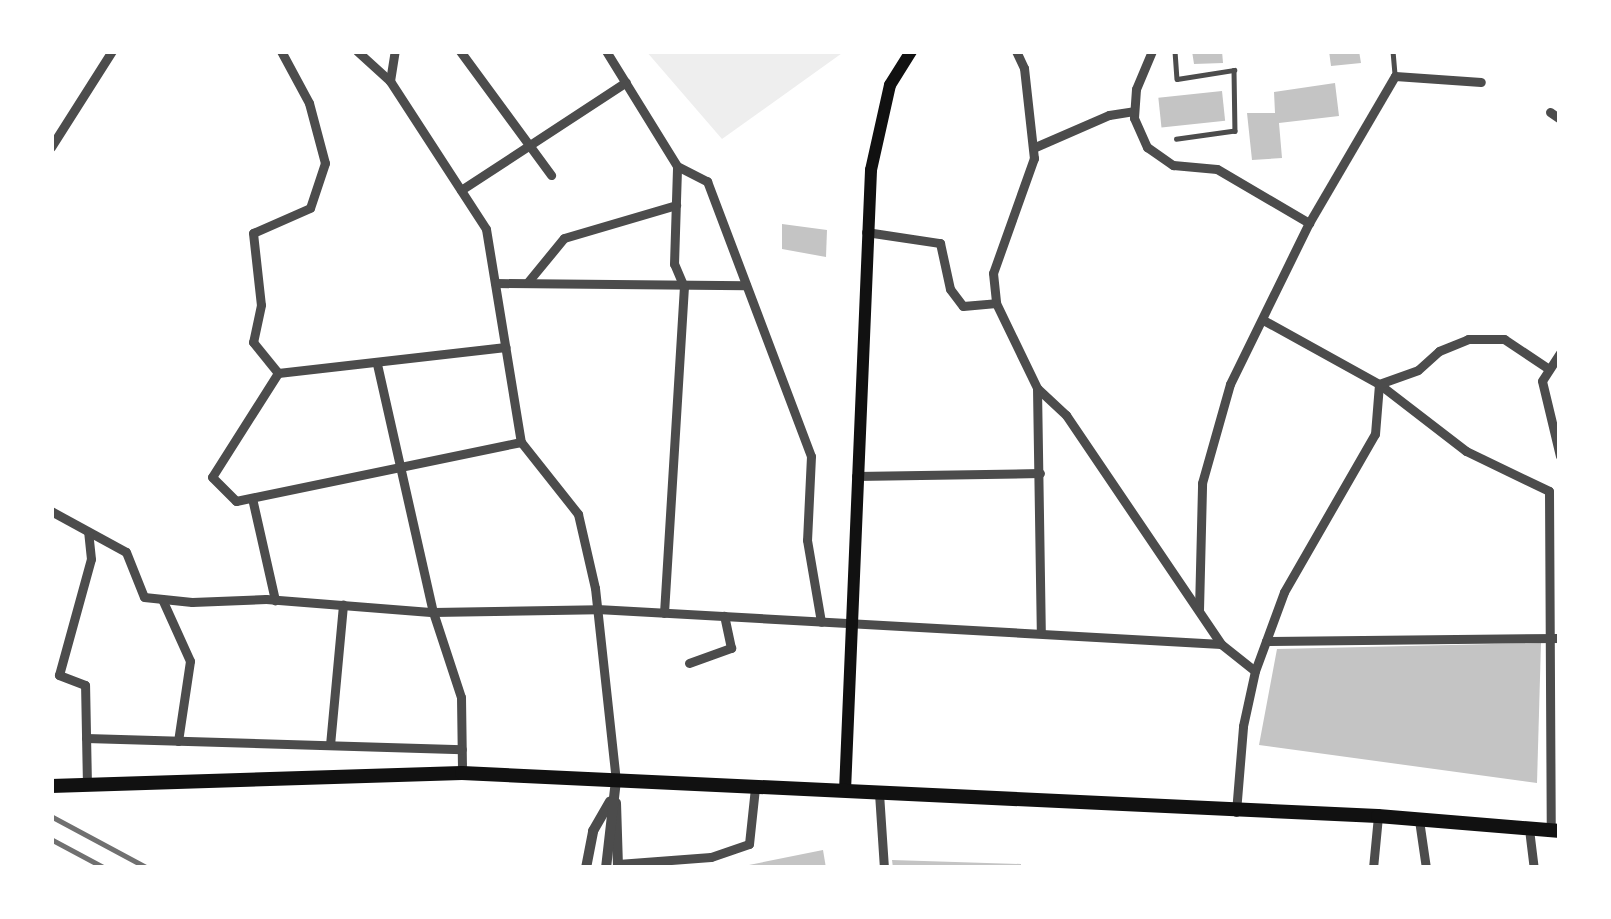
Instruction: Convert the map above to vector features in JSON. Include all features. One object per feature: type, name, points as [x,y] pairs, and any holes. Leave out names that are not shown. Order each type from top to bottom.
[{"type":"main road","points":[[845,790],[871,170],[890,85],[911,51]]},
{"type":"main road","points":[[51,786],[462,773],[615,787],[845,790],[1378,816],[1555,831]]},
{"type":"street","points":[[51,147],[112,51]]},
{"type":"street","points":[[278,373],[253,342],[261,304],[253,233],[310,208],[325,164],[309,104],[281,51]]},
{"type":"street","points":[[356,51],[390,81],[486,229],[521,442],[578,514],[597,609],[615,787],[614,867],[711,862],[749,844],[755,788]]},
{"type":"street","points":[[390,81],[395,51]]},
{"type":"street","points":[[460,51],[551,175]]},
{"type":"street","points":[[606,51],[677,166],[707,181],[811,456],[807,541],[821,622]]},
{"type":"street","points":[[1016,51],[1024,68],[1034,148],[993,273],[996,304],[1037,388],[1066,415],[1221,644],[1255,671]]},
{"type":"street","points":[[1152,51],[1136,89],[1135,111],[1140,133],[1160,160],[1217,169],[1309,223]]},
{"type":"street","points":[[1199,611],[1202,483],[1231,384],[1309,223],[1395,76],[1481,82]]},
{"type":"street","points":[[461,190],[626,82]]},
{"type":"street","points":[[1034,148],[1109,115],[1135,111]]},
{"type":"street","points":[[664,613],[684,287],[674,264],[677,166]]},
{"type":"street","points":[[527,283],[563,238],[676,205]]},
{"type":"street","points":[[866,232],[940,243],[950,289],[963,306],[996,304]]},
{"type":"street","points":[[495,283],[746,285]]},
{"type":"street","points":[[1265,321],[1379,385],[1466,451],[1554,490],[1546,638],[1555,831]]},
{"type":"street","points":[[1379,385],[1418,370],[1439,351],[1468,339],[1504,340],[1550,370]]},
{"type":"street","points":[[278,373],[506,347]]},
{"type":"street","points":[[1560,353],[1542,381],[1560,457]]},
{"type":"street","points":[[377,364],[433,612],[461,697],[462,773]]},
{"type":"street","points":[[278,373],[212,478],[236,501],[521,442]]},
{"type":"street","points":[[1236,812],[1243,726],[1255,671],[1284,592],[1375,434],[1379,385]]},
{"type":"street","points":[[1037,388],[1041,633]]},
{"type":"street","points":[[856,476],[1040,473]]},
{"type":"street","points":[[252,498],[275,600]]},
{"type":"street","points":[[51,512],[126,552],[144,597],[275,600],[433,612],[597,609],[1221,644]]},
{"type":"street","points":[[87,786],[85,685],[59,675],[91,560],[88,532]]},
{"type":"street","points":[[162,599],[190,661],[178,740]]},
{"type":"street","points":[[331,745],[343,605]]},
{"type":"street","points":[[689,663],[731,648],[724,616]]},
{"type":"street","points":[[1266,641],[1560,638]]},
{"type":"street","points":[[86,738],[462,749]]},
{"type":"street","points":[[586,868],[593,831],[615,787]]},
{"type":"street","points":[[879,793],[884,868]]},
{"type":"street","points":[[1372,868],[1378,816]]},
{"type":"street","points":[[1419,820],[1426,868]]},
{"type":"street","points":[[1529,829],[1534,868]]},
{"type":"lane","points":[[1175,51],[1177,79],[1234,70],[1234,131],[1177,139]]},
{"type":"lane","points":[[1393,51],[1395,76]]},
{"type":"shaded area","points":[[646,51],[845,51],[722,139]]},
{"type":"building","points":[[1192,51],[1222,51],[1223,63],[1194,64]]},
{"type":"building","points":[[1329,51],[1359,51],[1361,63],[1331,66]]},
{"type":"building","points":[[1335,83],[1339,116],[1279,123],[1282,158],[1252,160],[1247,113],[1275,113],[1274,92]]},
{"type":"building","points":[[1222,91],[1225,121],[1161,128],[1158,98]]},
{"type":"building","points":[[782,224],[827,230],[826,257],[782,249]]},
{"type":"building","points":[[1541,643],[1537,783],[1259,745],[1277,649]]},
{"type":"building","points":[[823,850],[826,868],[744,868],[744,866]]},
{"type":"building","points":[[892,860],[1021,864],[1021,868],[893,868]]},
{"type":"railway","points":[[51,816],[148,868]]},
{"type":"railway","points":[[51,839],[105,868]]}]
